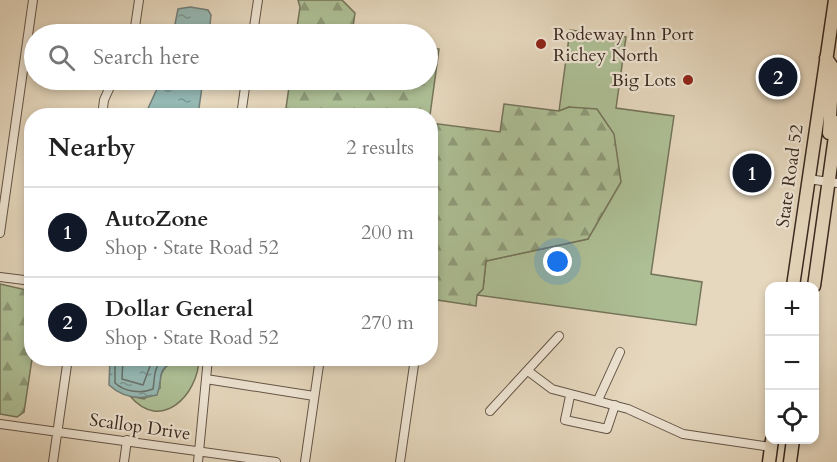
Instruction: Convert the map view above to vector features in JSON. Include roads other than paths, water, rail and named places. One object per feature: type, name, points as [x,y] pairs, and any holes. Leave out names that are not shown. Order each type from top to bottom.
[{"type":"main road","name":"State Road 52","points":[[794,282],[835,0]]},
{"type":"main road","points":[[826,58],[833,68],[829,134],[833,152]]},
{"type":"main road","points":[[815,282],[833,183],[833,152],[837,122]]},
{"type":"main road","points":[[769,462],[772,444]]},
{"type":"main road","points":[[790,462],[792,444]]},
{"type":"street","points":[[30,24],[33,0]]},
{"type":"street","points":[[135,24],[139,0]]},
{"type":"street","points":[[254,24],[258,0]]},
{"type":"street","points":[[0,233],[24,64]]},
{"type":"street","points":[[103,108],[108,90]]},
{"type":"street","points":[[242,108],[245,90]]},
{"type":"street","points":[[808,179],[833,183]]},
{"type":"street","points":[[0,277],[24,280]]},
{"type":"street","points":[[490,411],[559,336]]},
{"type":"street","points":[[598,400],[620,352]]},
{"type":"street","points":[[53,462],[67,366]]},
{"type":"street","points":[[198,462],[207,366]]},
{"type":"street","points":[[305,462],[319,366]]},
{"type":"street","points":[[400,462],[414,366]]},
{"type":"street","points":[[528,371],[552,389],[570,396],[615,405],[682,434],[765,442]]},
{"type":"street","points":[[206,379],[314,396]]},
{"type":"street","points":[[570,396],[565,420],[607,429],[615,405]]},
{"type":"street","name":"Scallop Drive","points":[[0,424],[276,462]]},
{"type":"street","points":[[124,462],[127,440]]},
{"type":"water","points":[[190,7],[208,10],[211,15],[210,24],[175,24],[178,9]]},
{"type":"water","points":[[156,90],[202,90],[199,108],[148,108]]},
{"type":"water","points":[[110,366],[166,366],[162,371],[157,395],[138,397],[126,395],[109,385]]},
{"type":"place","name":"Rodeway Inn Port Richey North","points":[[541,44]]},
{"type":"place","name":"Dollar General","points":[[778,77]]},
{"type":"place","name":"Big Lots","points":[[688,80]]},
{"type":"place","name":"AutoZone","points":[[752,173]]}]
